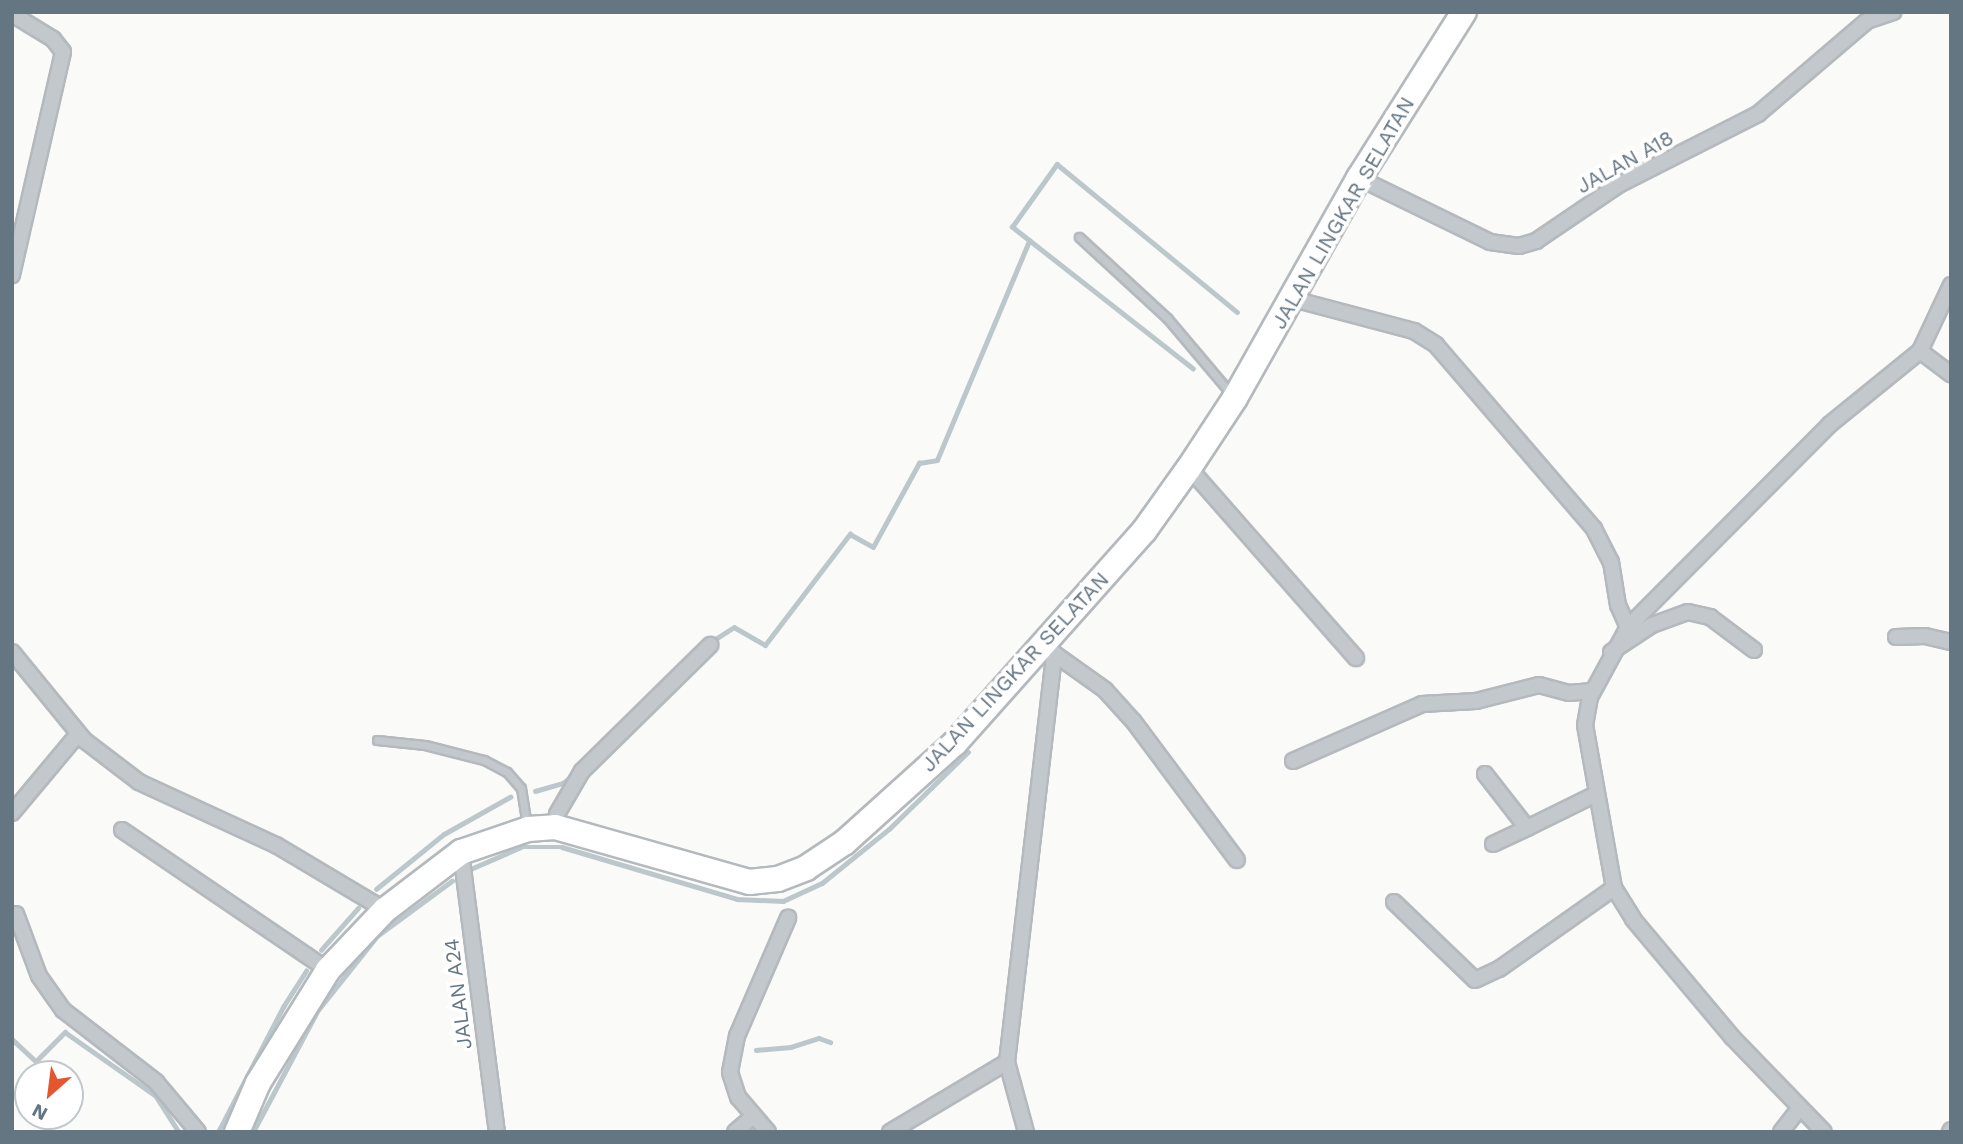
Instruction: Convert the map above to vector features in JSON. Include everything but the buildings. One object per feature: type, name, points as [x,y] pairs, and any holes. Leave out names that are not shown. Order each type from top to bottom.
[{"type":"highway","name":"JALAN LINGKAR SELATAN","points":[[237,1132],[258,1083],[328,970],[384,910],[461,852],[528,830],[555,828],[749,882],[793,874],[845,842],[945,752],[1050,651],[1144,531],[1189,468],[1235,398],[1359,178],[1464,12]]},
{"type":"street","name":"JALAN A18","points":[[1359,178],[1489,242],[1518,246],[1536,241],[1620,184],[1758,114],[1867,21],[1893,12]]},
{"type":"street","points":[[12,14],[52,38],[63,52],[12,275]]},
{"type":"street","points":[[1824,1132],[1799,1109],[1723,1026],[1633,919],[1614,888],[1585,725],[1592,691],[1611,652],[1628,627],[1829,425],[1920,351],[1944,323],[1951,285]]},
{"type":"street","points":[[1293,299],[1414,331],[1436,345],[1594,529],[1611,562],[1618,605],[1628,627]]},
{"type":"street","points":[[1920,351],[1951,374]]},
{"type":"street","points":[[1189,468],[1356,657]]},
{"type":"street","points":[[1611,652],[1652,625],[1688,612],[1710,617],[1754,650]]},
{"type":"street","points":[[1896,637],[1925,636],[1951,642]]},
{"type":"street","points":[[555,828],[556,814],[582,771],[710,645]]},
{"type":"street","points":[[1026,1132],[1007,1062],[1050,651],[1105,690],[1134,722],[1237,860]]},
{"type":"street","points":[[12,652],[78,734],[139,782],[276,845],[384,910]]},
{"type":"street","points":[[1293,761],[1422,704],[1476,701],[1539,685],[1569,693],[1592,691]]},
{"type":"street","points":[[12,813],[78,734]]},
{"type":"street","points":[[1486,774],[1527,828]]},
{"type":"street","points":[[1493,844],[1596,794]]},
{"type":"street","points":[[122,830],[328,970]]},
{"type":"street","name":"JALAN A24","points":[[461,852],[497,1132]]},
{"type":"street","points":[[1394,902],[1475,980],[1499,969],[1614,888]]},
{"type":"street","points":[[16,914],[39,976],[63,1010],[156,1082],[198,1132]]},
{"type":"street","points":[[768,1132],[752,1116],[732,1083],[737,1036],[788,918]]},
{"type":"street","points":[[890,1132],[1007,1062]]},
{"type":"street","points":[[1781,1132],[1799,1109]]},
{"type":"street","points":[[735,1132],[752,1116]]},
{"type":"lane","points":[[1079,237],[1167,318],[1235,398]]},
{"type":"lane","points":[[377,740],[425,745],[484,760],[507,772],[522,788],[528,830]]},
{"type":"waterway","points":[[1193,369],[1012,227],[1057,164],[1237,312]]},
{"type":"waterway","points":[[711,642],[734,627],[765,645],[850,534],[873,547],[919,463],[937,460],[1029,241]]},
{"type":"waterway","points":[[466,871],[521,847],[562,847],[737,899],[783,901],[822,883],[889,829],[968,752]]},
{"type":"waterway","points":[[535,791],[563,783],[574,774]]},
{"type":"waterway","points":[[376,889],[444,834],[510,797]]},
{"type":"waterway","points":[[253,1132],[318,1010],[377,936],[452,881]]},
{"type":"waterway","points":[[321,950],[358,908]]},
{"type":"waterway","points":[[218,1132],[283,1007],[306,971]]},
{"type":"waterway","points":[[12,1039],[36,1061],[65,1032],[156,1096],[179,1132]]},
{"type":"waterway","points":[[756,1050],[791,1047],[819,1038],[830,1042]]}]
